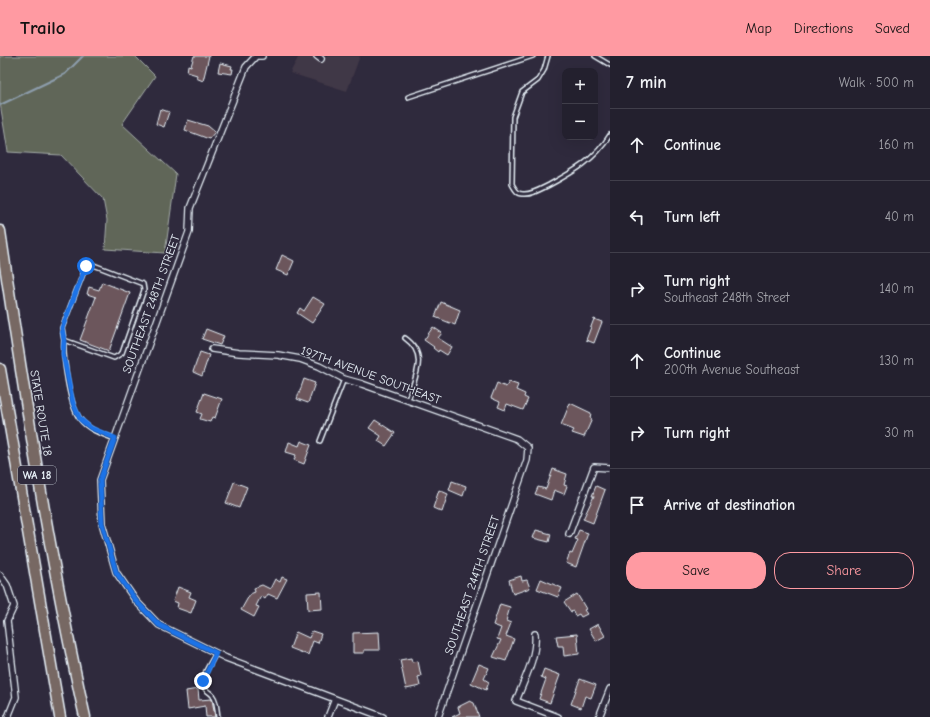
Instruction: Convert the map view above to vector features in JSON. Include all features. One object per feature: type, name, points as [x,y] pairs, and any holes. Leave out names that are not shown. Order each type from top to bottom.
[{"type":"highway","name":"STATE ROUTE 18","points":[[0,231],[29,430],[63,617],[85,717]]},
{"type":"highway","name":"WA 18","points":[[0,369],[60,717]]},
{"type":"street","name":"SOUTHEAST 248TH STREET","points":[[262,56],[256,56],[246,66],[190,208],[189,232],[100,480],[102,523],[116,572],[136,601],[159,625],[216,653],[382,717]]},
{"type":"street","name":"197TH AVENUE SOUTHEAST","points":[[212,348],[300,359],[319,366],[344,379],[517,439],[528,448],[527,460]]},
{"type":"street","name":"SOUTHEAST 244TH STREET","points":[[438,717],[527,460]]},
{"type":"street","points":[[569,534],[594,467],[610,468]]},
{"type":"street","points":[[0,575],[7,585],[14,606],[7,621],[16,697],[8,717]]},
{"type":"street","points":[[535,634],[536,644],[516,701],[558,717]]},
{"type":"street","points":[[599,717],[610,689]]},
{"type":"street","points":[[328,717],[335,699]]},
{"type":"lane","points":[[408,97],[533,56]]},
{"type":"lane","points":[[548,56],[538,80],[522,92],[513,117],[512,184],[516,192],[522,194],[532,192],[574,172],[603,147],[610,135]]},
{"type":"lane","points":[[596,56],[610,65]]},
{"type":"lane","points":[[64,340],[114,358],[118,357],[122,353],[144,290],[144,284],[91,264],[86,266],[62,328],[64,340],[63,354],[73,403],[80,419],[91,428],[115,438]]},
{"type":"lane","points":[[405,338],[417,349],[419,360],[408,400]]},
{"type":"lane","points":[[320,441],[344,379]]},
{"type":"lane","points":[[216,653],[204,678],[203,686],[205,690],[213,695],[216,700],[218,717]]},
{"type":"shaded area","points":[[299,56],[360,56],[347,91],[290,73]]},
{"type":"green space","points":[[0,56],[135,56],[155,76],[122,124],[176,174],[165,253],[105,249],[107,220],[103,199],[61,155],[8,152],[0,103]]},
{"type":"building","points":[[194,56],[209,56],[203,81],[196,78],[197,75],[187,72],[188,65],[191,66]]},
{"type":"building","points":[[220,63],[232,66],[232,74],[218,72]]},
{"type":"building","points":[[160,109],[169,112],[164,127],[156,124]]},
{"type":"building","points":[[188,120],[208,126],[215,132],[209,139],[185,130]]},
{"type":"building","points":[[282,255],[294,261],[288,275],[276,270]]},
{"type":"building","points":[[102,282],[130,293],[109,351],[80,340],[96,297],[87,294],[89,287],[99,290]]},
{"type":"building","points":[[313,297],[325,304],[312,323],[297,313],[300,308],[304,311]]},
{"type":"building","points":[[441,302],[460,310],[455,325],[435,317]]},
{"type":"building","points":[[594,319],[602,322],[594,343],[586,340]]},
{"type":"building","points":[[433,327],[442,333],[438,338],[452,347],[447,355],[439,350],[438,352],[424,340]]},
{"type":"building","points":[[206,329],[224,336],[220,345],[202,339]]},
{"type":"building","points":[[200,352],[209,355],[202,376],[193,372]]},
{"type":"building","points":[[304,379],[315,383],[308,403],[297,399]]},
{"type":"building","points":[[509,382],[518,385],[516,390],[525,394],[524,397],[528,399],[523,410],[507,404],[505,410],[498,407],[500,402],[491,398],[497,383],[506,387]]},
{"type":"building","points":[[204,393],[222,399],[215,418],[212,417],[210,422],[200,419],[202,414],[197,412]]},
{"type":"building","points":[[570,403],[591,413],[590,418],[592,419],[584,437],[572,433],[574,430],[561,425]]},
{"type":"building","points":[[375,420],[395,433],[386,446],[378,441],[381,436],[369,428]]},
{"type":"building","points":[[301,441],[311,445],[304,464],[294,460],[296,455],[286,452],[289,442],[299,446]]},
{"type":"building","points":[[553,469],[567,474],[564,485],[567,486],[564,494],[554,490],[551,500],[535,494],[538,487],[546,489]]},
{"type":"building","points":[[452,481],[466,486],[463,496],[449,490]]},
{"type":"building","points":[[234,482],[247,487],[239,508],[226,503]]},
{"type":"building","points":[[596,486],[605,490],[593,523],[583,519],[594,496],[592,496]]},
{"type":"building","points":[[439,490],[448,494],[442,512],[433,508]]},
{"type":"building","points":[[536,530],[551,534],[549,542],[533,538]]},
{"type":"building","points":[[579,530],[588,533],[576,567],[566,563],[578,540],[575,539]]},
{"type":"building","points":[[521,576],[522,581],[527,580],[530,588],[513,594],[509,580]]},
{"type":"building","points":[[282,577],[287,579],[277,598],[268,594],[265,599],[261,596],[256,606],[259,607],[254,617],[241,610],[250,594],[255,592],[254,588],[262,585],[270,589],[275,579],[280,582]]},
{"type":"building","points":[[541,579],[562,588],[558,597],[537,589]]},
{"type":"building","points":[[178,587],[191,592],[189,597],[196,600],[191,613],[177,608],[178,603],[173,601]]},
{"type":"building","points":[[321,592],[322,609],[308,610],[307,593]]},
{"type":"building","points":[[577,594],[586,609],[584,610],[587,614],[581,617],[579,614],[575,616],[573,611],[571,612],[564,602]]},
{"type":"building","points":[[500,604],[510,607],[506,621],[511,623],[506,636],[514,639],[506,661],[493,657],[501,640],[497,639],[501,628],[493,625]]},
{"type":"building","points":[[598,624],[605,636],[596,641],[589,629]]},
{"type":"building","points":[[312,631],[321,634],[318,643],[313,641],[308,655],[290,648],[296,632],[309,638]]},
{"type":"building","points":[[379,632],[380,650],[364,650],[364,653],[353,653],[353,633]]},
{"type":"building","points":[[577,634],[579,654],[564,656],[563,646],[558,646],[556,636]]},
{"type":"building","points":[[411,658],[412,662],[418,661],[421,676],[418,677],[420,686],[406,689],[400,660]]},
{"type":"building","points":[[479,664],[489,668],[484,679],[489,682],[486,690],[471,683]]},
{"type":"building","points":[[544,669],[560,675],[550,703],[539,699],[546,679],[541,677]]},
{"type":"building","points":[[580,679],[596,685],[591,698],[585,696],[581,708],[571,704]]},
{"type":"building","points":[[198,689],[199,700],[212,699],[215,717],[206,717],[205,706],[188,709],[186,691]]},
{"type":"building","points":[[470,701],[474,703],[479,717],[452,717],[460,713],[458,707]]},
{"type":"waterway","points":[[0,105],[65,74],[83,56]]},
{"type":"route","points":[[86,266],[62,328],[64,340],[63,354],[73,403],[80,419],[91,428],[115,438],[100,480],[102,523],[116,572],[136,601],[159,625],[216,653],[203,681]]}]
